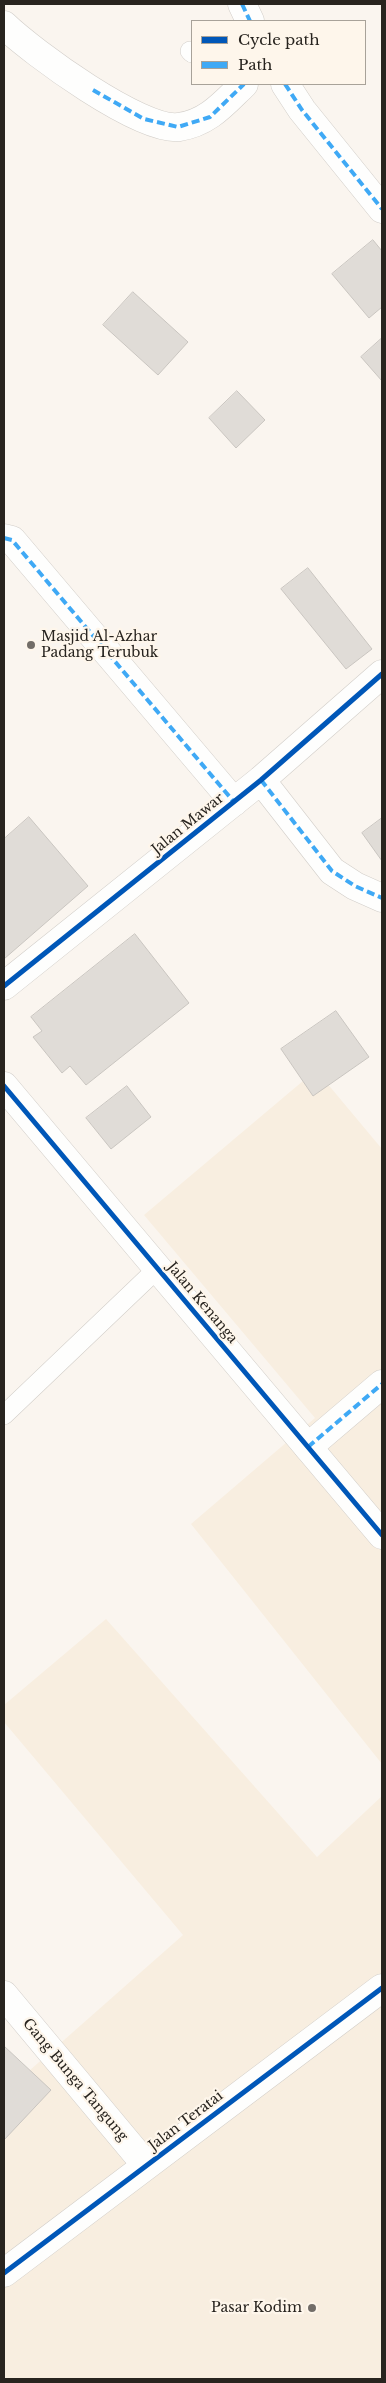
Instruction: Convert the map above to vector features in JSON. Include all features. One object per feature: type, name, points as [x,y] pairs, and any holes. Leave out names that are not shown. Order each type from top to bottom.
[{"type":"street","points":[[242,4],[250,20]]},
{"type":"street","points":[[4,25],[20,41],[100,95],[124,110],[163,125],[178,127],[210,117],[242,85]]},
{"type":"street","points":[[286,85],[302,110],[382,209]]},
{"type":"street","points":[[4,538],[12,540],[234,802]]},
{"type":"street","name":"Jalan Mawar","points":[[4,986],[261,780],[382,674]]},
{"type":"street","points":[[261,780],[332,871],[355,886],[382,898]]},
{"type":"street","name":"Jalan Kenanga","points":[[4,1086],[382,1535]]},
{"type":"street","points":[[308,1447],[382,1384]]},
{"type":"street","name":"Jalan Teratai","points":[[4,2273],[382,1988]]},
{"type":"street","name":"Gang Bunga Tangung","points":[[4,1995],[146,2165]]},
{"type":"lane","points":[[4,1414],[158,1268]]},
{"type":"shaded area","points":[[316,1070],[382,1149],[382,1764],[191,1524],[315,1418],[144,1215]]},
{"type":"shaded area","points":[[106,1619],[317,1857],[382,1796],[382,2379],[4,2379],[4,2093],[183,1935],[4,1722],[4,1705]]},
{"type":"building","points":[[373,240],[382,251],[382,307],[369,318],[332,274]]},
{"type":"building","points":[[133,292],[188,342],[158,375],[103,325]]},
{"type":"building","points":[[382,338],[382,381],[361,357]]},
{"type":"building","points":[[237,391],[265,420],[236,448],[209,418]]},
{"type":"building","points":[[308,568],[372,649],[346,669],[281,589]]},
{"type":"building","points":[[29,817],[88,886],[4,959],[4,839]]},
{"type":"building","points":[[382,818],[382,861],[362,833]]},
{"type":"building","points":[[135,934],[189,1003],[86,1085],[70,1066],[62,1073],[33,1037],[42,1031],[31,1017]]},
{"type":"building","points":[[336,1011],[369,1057],[313,1096],[281,1049]]},
{"type":"building","points":[[127,1086],[151,1117],[111,1149],[86,1118]]},
{"type":"building","points":[[4,2046],[51,2090],[4,2140]]},
{"type":"marked path","points":[[242,4],[250,20]]},
{"type":"marked path","points":[[93,90],[144,119],[178,127],[210,117],[243,85]]},
{"type":"marked path","points":[[286,85],[302,110],[382,209]]},
{"type":"marked path","points":[[4,538],[12,540],[234,802]]},
{"type":"marked path","points":[[261,780],[332,871],[355,886],[382,898]]},
{"type":"marked path","points":[[308,1447],[382,1384]]},
{"type":"cycle path","points":[[4,986],[261,780],[382,674]]},
{"type":"cycle path","points":[[4,1086],[382,1535]]},
{"type":"cycle path","points":[[4,2273],[382,1988]]},
{"type":"place","name":"Masjid Al-Azhar Padang Terubuk","points":[[31,645]]},
{"type":"place","name":"Pasar Kodim","points":[[312,2308]]}]
